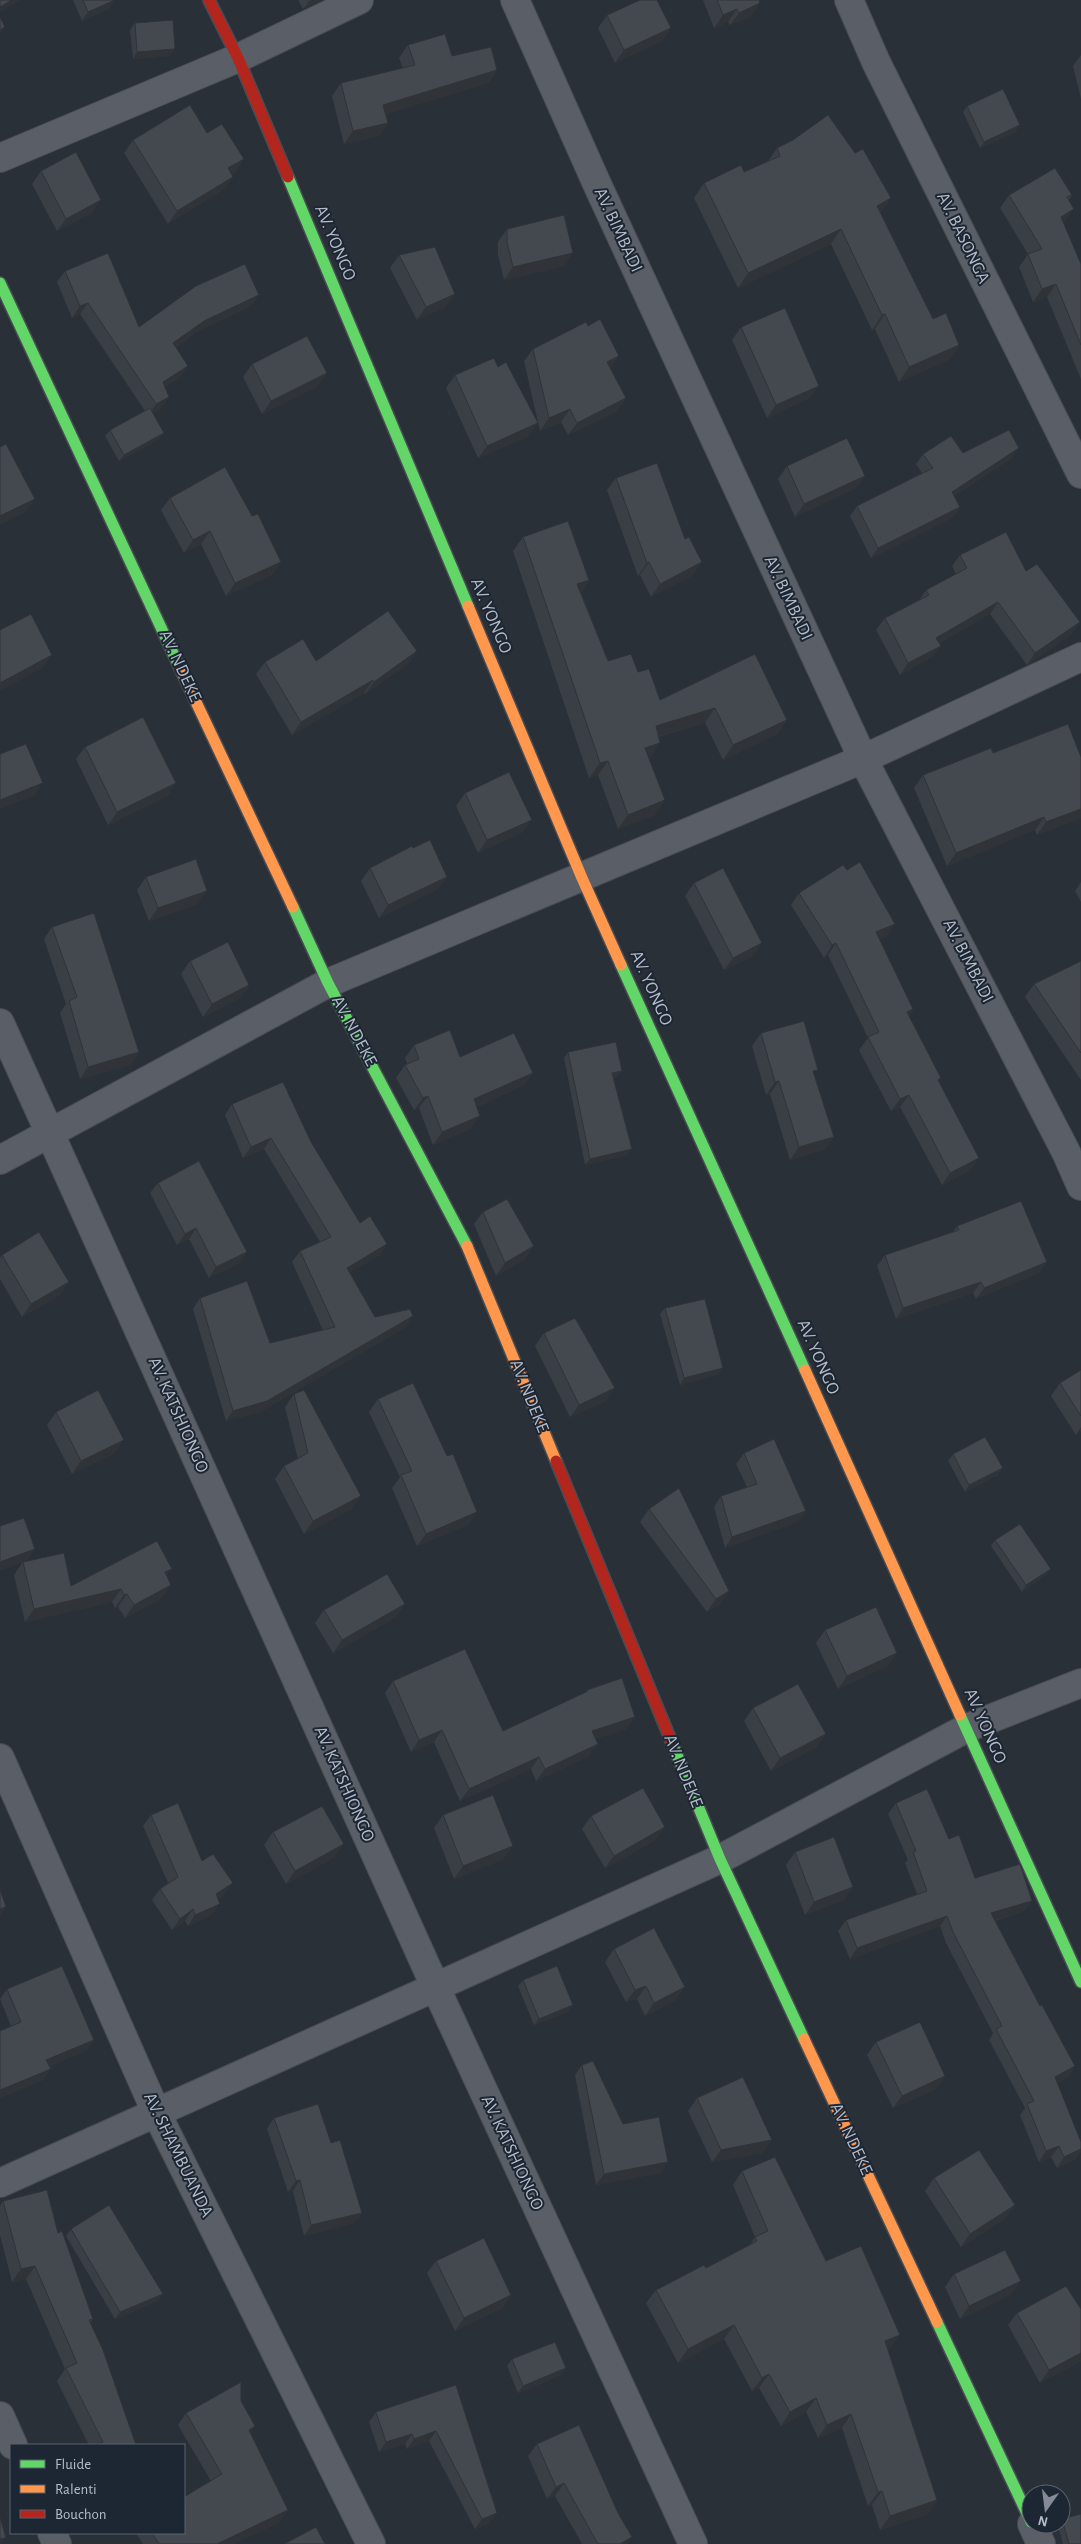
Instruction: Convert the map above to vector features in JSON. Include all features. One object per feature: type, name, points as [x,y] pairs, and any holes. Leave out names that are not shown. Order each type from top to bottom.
[{"type":"street","name":"AV. YONGO","points":[[209,0],[238,58],[582,878],[1081,1982]]},
{"type":"street","points":[[0,158],[238,58],[359,0]]},
{"type":"street","name":"AV. BIMBADI","points":[[515,0],[601,193],[863,759],[1066,1152],[1081,1186]]},
{"type":"street","name":"AV. BASONGA","points":[[849,0],[876,62],[1081,474]]},
{"type":"street","name":"AV. NDEKE","points":[[0,283],[328,983],[464,1238],[720,1859],[1021,2500]]},
{"type":"street","points":[[0,1160],[328,983],[863,759],[1081,657]]},
{"type":"street","name":"AV. KATSHIONGO","points":[[0,1023],[435,1986],[693,2544]]},
{"type":"street","points":[[0,2183],[720,1859],[967,1728],[1081,1682]]},
{"type":"street","name":"AV. SHAMBUANDA","points":[[0,1758],[156,2112],[371,2544]]},
{"type":"street","points":[[0,2416],[13,2444]]},
{"type":"building","points":[[0,0],[12,0],[0,7]]},
{"type":"building","points":[[83,0],[115,0],[88,12]]},
{"type":"building","points":[[640,0],[657,0],[671,28],[624,50],[607,15]]},
{"type":"building","points":[[717,0],[759,0],[760,3],[739,13],[737,9],[723,15]]},
{"type":"building","points":[[0,17],[5,27],[0,30]]},
{"type":"building","points":[[173,20],[175,49],[137,52],[135,23]]},
{"type":"building","points":[[445,34],[452,56],[491,47],[497,70],[383,105],[388,123],[353,131],[341,83],[415,65],[408,45]]},
{"type":"building","points":[[1003,89],[1020,125],[984,142],[967,106]]},
{"type":"building","points":[[190,105],[207,133],[222,124],[244,159],[228,168],[233,177],[177,211],[133,140]]},
{"type":"building","points":[[828,115],[855,153],[863,149],[891,198],[877,206],[933,319],[946,313],[959,345],[909,367],[885,314],[882,315],[841,229],[748,273],[704,183],[741,165],[744,172],[780,156],[777,148],[793,140]]},
{"type":"building","points":[[76,152],[101,200],[66,219],[41,171]]},
{"type":"building","points":[[1055,168],[1072,195],[1067,197],[1074,209],[1061,217],[1081,264],[1081,345],[1056,284],[1042,289],[1028,254],[1042,249],[1009,195]]},
{"type":"building","points":[[564,215],[573,253],[513,267],[507,242],[507,229]]},
{"type":"building","points":[[435,247],[455,294],[426,307],[399,255]]},
{"type":"building","points":[[108,253],[139,327],[196,286],[245,264],[259,295],[204,321],[173,343],[188,366],[163,382],[169,397],[156,404],[88,303],[80,306],[65,271]]},
{"type":"building","points":[[785,308],[819,386],[776,405],[741,327]]},
{"type":"building","points":[[600,319],[619,356],[607,362],[626,398],[577,423],[570,409],[549,418],[533,349],[586,322],[588,326]]},
{"type":"building","points":[[307,336],[327,373],[271,401],[252,364]]},
{"type":"building","points":[[494,358],[498,367],[506,362],[538,423],[487,446],[455,375]]},
{"type":"building","points":[[150,408],[164,433],[124,455],[110,430]]},
{"type":"building","points":[[1009,430],[1019,448],[952,492],[960,507],[878,548],[857,506],[933,468],[923,454],[951,436],[963,453]]},
{"type":"building","points":[[847,438],[865,476],[804,504],[787,466]]},
{"type":"building","points":[[6,444],[35,499],[0,516],[0,447]]},
{"type":"building","points":[[657,463],[685,539],[689,537],[702,562],[660,584],[649,562],[647,563],[616,478]]},
{"type":"building","points":[[225,467],[252,516],[258,514],[281,562],[235,583],[210,531],[193,540],[170,498]]},
{"type":"building","points":[[568,521],[589,580],[577,584],[608,661],[631,654],[638,672],[649,669],[660,700],[755,654],[787,720],[733,745],[715,708],[656,726],[660,743],[645,748],[665,800],[628,815],[608,761],[600,763],[523,537]]},
{"type":"building","points":[[1006,532],[1026,571],[1037,564],[1080,622],[1035,653],[998,602],[936,638],[941,646],[908,663],[885,618],[929,595],[926,590],[967,568],[960,555]]},
{"type":"building","points":[[388,611],[417,651],[374,682],[373,680],[301,722],[265,662],[303,639],[316,661]]},
{"type":"building","points":[[31,614],[52,655],[0,683],[0,630]]},
{"type":"building","points":[[143,717],[176,783],[117,812],[85,747]]},
{"type":"building","points":[[1068,724],[1081,757],[1081,809],[1046,822],[1044,817],[956,853],[923,775],[991,748],[993,753]]},
{"type":"building","points":[[26,744],[43,783],[0,800],[0,754]]},
{"type":"building","points":[[509,772],[532,820],[487,840],[465,793]]},
{"type":"building","points":[[430,840],[447,877],[388,905],[370,868],[412,846],[413,848]]},
{"type":"building","points":[[196,859],[207,891],[158,908],[146,877]]},
{"type":"building","points":[[860,862],[895,924],[876,932],[913,1009],[907,1012],[941,1078],[938,1080],[979,1158],[950,1173],[909,1095],[900,1099],[868,1037],[879,1032],[836,943],[832,945],[799,893],[843,865],[847,870]]},
{"type":"building","points":[[723,868],[762,943],[733,958],[694,883]]},
{"type":"building","points":[[94,913],[139,1052],[88,1067],[69,1001],[77,997],[52,927]]},
{"type":"building","points":[[228,942],[249,985],[212,1004],[190,961]]},
{"type":"building","points":[[1081,961],[1081,1053],[1034,984]]},
{"type":"building","points":[[804,1021],[818,1070],[813,1071],[834,1137],[799,1147],[779,1081],[775,1082],[761,1033]]},
{"type":"building","points":[[450,1030],[460,1057],[514,1033],[533,1073],[474,1099],[480,1116],[442,1132],[428,1096],[423,1098],[405,1065],[419,1059],[414,1045]]},
{"type":"building","points":[[616,1042],[622,1071],[612,1073],[632,1149],[590,1159],[568,1052]]},
{"type":"building","points":[[283,1082],[311,1142],[360,1223],[370,1216],[387,1244],[347,1268],[375,1317],[410,1309],[413,1316],[267,1401],[233,1411],[200,1298],[247,1281],[270,1343],[335,1327],[300,1251],[331,1237],[271,1138],[251,1147],[232,1104]]},
{"type":"building","points":[[199,1161],[247,1252],[216,1267],[196,1228],[185,1234],[158,1183]]},
{"type":"building","points":[[507,1199],[534,1246],[505,1263],[483,1212]]},
{"type":"building","points":[[1021,1201],[1047,1262],[984,1288],[981,1282],[903,1308],[885,1255],[959,1230],[957,1226]]},
{"type":"building","points":[[39,1232],[69,1282],[31,1304],[2,1255]]},
{"type":"building","points":[[705,1299],[723,1368],[684,1378],[665,1308]]},
{"type":"building","points":[[575,1318],[615,1388],[579,1405],[544,1333]]},
{"type":"building","points":[[1081,1370],[1081,1416],[1060,1383]]},
{"type":"building","points":[[413,1383],[447,1456],[453,1454],[477,1512],[426,1534],[401,1475],[412,1471],[378,1399]]},
{"type":"building","points":[[98,1390],[124,1440],[81,1461],[56,1412]]},
{"type":"building","points":[[304,1390],[361,1496],[313,1521],[284,1466],[308,1453],[294,1394]]},
{"type":"building","points":[[985,1437],[1003,1468],[969,1485],[953,1454]]},
{"type":"building","points":[[774,1439],[806,1511],[732,1537],[721,1496],[757,1484],[744,1453]]},
{"type":"building","points":[[679,1488],[729,1591],[716,1599],[649,1509]]},
{"type":"building","points":[[24,1518],[35,1549],[0,1562],[0,1526]]},
{"type":"building","points":[[1020,1524],[1051,1569],[1026,1585],[995,1540]]},
{"type":"building","points":[[157,1541],[172,1569],[165,1572],[171,1585],[134,1605],[127,1594],[124,1595],[121,1589],[34,1609],[23,1562],[64,1553],[71,1586]]},
{"type":"building","points":[[387,1574],[405,1604],[342,1640],[324,1610]]},
{"type":"building","points":[[876,1607],[897,1653],[847,1676],[825,1630]]},
{"type":"building","points":[[465,1649],[503,1731],[587,1690],[622,1678],[635,1717],[592,1731],[598,1744],[545,1769],[539,1757],[469,1789],[442,1730],[419,1740],[393,1681]]},
{"type":"building","points":[[798,1684],[826,1734],[780,1758],[753,1708]]},
{"type":"building","points":[[643,1788],[665,1827],[614,1856],[591,1816]]},
{"type":"building","points":[[927,1789],[949,1839],[959,1835],[975,1878],[1020,1864],[1032,1901],[991,1913],[1040,2006],[1042,2005],[1075,2066],[1055,2077],[1081,2142],[1081,2149],[1064,2157],[1059,2146],[1046,2151],[1027,2104],[1034,2101],[996,2029],[1002,2026],[953,1932],[947,1916],[857,1948],[846,1920],[927,1891],[913,1852],[916,1851],[896,1803]]},
{"type":"building","points":[[493,1795],[513,1846],[463,1866],[443,1815]]},
{"type":"building","points":[[178,1803],[202,1861],[213,1854],[233,1883],[216,1894],[220,1904],[195,1915],[193,1909],[180,1919],[160,1889],[178,1877],[151,1815]]},
{"type":"building","points":[[322,1806],[344,1844],[295,1871],[273,1832]]},
{"type":"building","points":[[834,1837],[853,1887],[814,1902],[795,1852]]},
{"type":"building","points":[[0,1889],[6,1907],[0,1909]]},
{"type":"building","points":[[654,1928],[685,1987],[654,2003],[646,1986],[635,1990],[614,1949]]},
{"type":"building","points":[[62,1966],[94,2040],[46,2060],[51,2069],[0,2090],[0,2031],[21,2022],[7,1989]]},
{"type":"building","points":[[557,1966],[573,2005],[539,2019],[523,1980]]},
{"type":"building","points":[[920,2022],[945,2076],[902,2096],[876,2042]]},
{"type":"building","points":[[593,2061],[623,2124],[659,2117],[668,2162],[604,2174],[582,2065]]},
{"type":"building","points":[[743,2077],[772,2140],[721,2150],[697,2098]]},
{"type":"building","points":[[318,2104],[331,2143],[340,2140],[362,2213],[311,2225],[300,2180],[296,2181],[274,2118]]},
{"type":"building","points":[[979,2150],[1015,2205],[970,2234],[934,2178]]},
{"type":"building","points":[[775,2157],[826,2261],[861,2246],[900,2335],[885,2341],[937,2500],[890,2516],[882,2491],[878,2492],[851,2414],[827,2425],[816,2398],[790,2412],[769,2374],[762,2378],[734,2325],[688,2349],[656,2290],[704,2265],[706,2268],[757,2241],[755,2237],[768,2231],[742,2171]]},
{"type":"building","points":[[47,2190],[58,2233],[62,2231],[93,2319],[89,2320],[103,2350],[136,2444],[97,2444],[103,2442],[66,2368],[77,2363],[35,2266],[21,2269],[3,2201]]},
{"type":"building","points":[[109,2205],[163,2294],[120,2312],[71,2229]]},
{"type":"building","points":[[484,2238],[511,2295],[464,2318],[436,2261]]},
{"type":"building","points":[[1005,2250],[1021,2281],[969,2306],[954,2274]]},
{"type":"building","points":[[1066,2286],[1081,2309],[1081,2353],[1049,2370],[1017,2313]]},
{"type":"building","points":[[555,2342],[566,2368],[523,2386],[512,2359]]},
{"type":"building","points":[[241,2382],[241,2401],[255,2426],[249,2430],[288,2510],[217,2544],[159,2544],[153,2534],[185,2534],[185,2496],[222,2474],[186,2413]]},
{"type":"building","points":[[456,2385],[497,2513],[482,2519],[436,2431],[414,2439],[412,2434],[386,2442],[376,2412]]},
{"type":"building","points":[[579,2425],[618,2513],[632,2537],[620,2544],[598,2544],[564,2483],[556,2487],[537,2444]]},
{"type":"building","points":[[1081,2514],[1081,2544],[1069,2544],[1066,2534],[1071,2534],[1071,2517]]},
{"type":"building","points":[[0,2517],[6,2538],[0,2539]]},
{"type":"building","points":[[316,2527],[325,2544],[284,2544]]},
{"type":"traffic: fast","points":[[288,177],[468,606]]},
{"type":"traffic: fast","points":[[0,283],[179,666]]},
{"type":"traffic: fast","points":[[293,907],[328,983],[467,1246]]},
{"type":"traffic: fast","points":[[621,965],[805,1370]]},
{"type":"traffic: fast","points":[[960,1715],[1081,1982]]},
{"type":"traffic: fast","points":[[672,1743],[720,1859],[804,2039]]},
{"type":"traffic: fast","points":[[937,2322],[1021,2501]]},
{"type":"traffic: slow","points":[[468,606],[582,878],[621,965]]},
{"type":"traffic: slow","points":[[179,666],[293,907]]},
{"type":"traffic: slow","points":[[467,1246],[556,1461]]},
{"type":"traffic: slow","points":[[805,1370],[960,1715]]},
{"type":"traffic: slow","points":[[804,2039],[937,2322]]},
{"type":"traffic: jam","points":[[209,0],[238,58],[288,177]]},
{"type":"traffic: jam","points":[[556,1461],[672,1743]]}]
